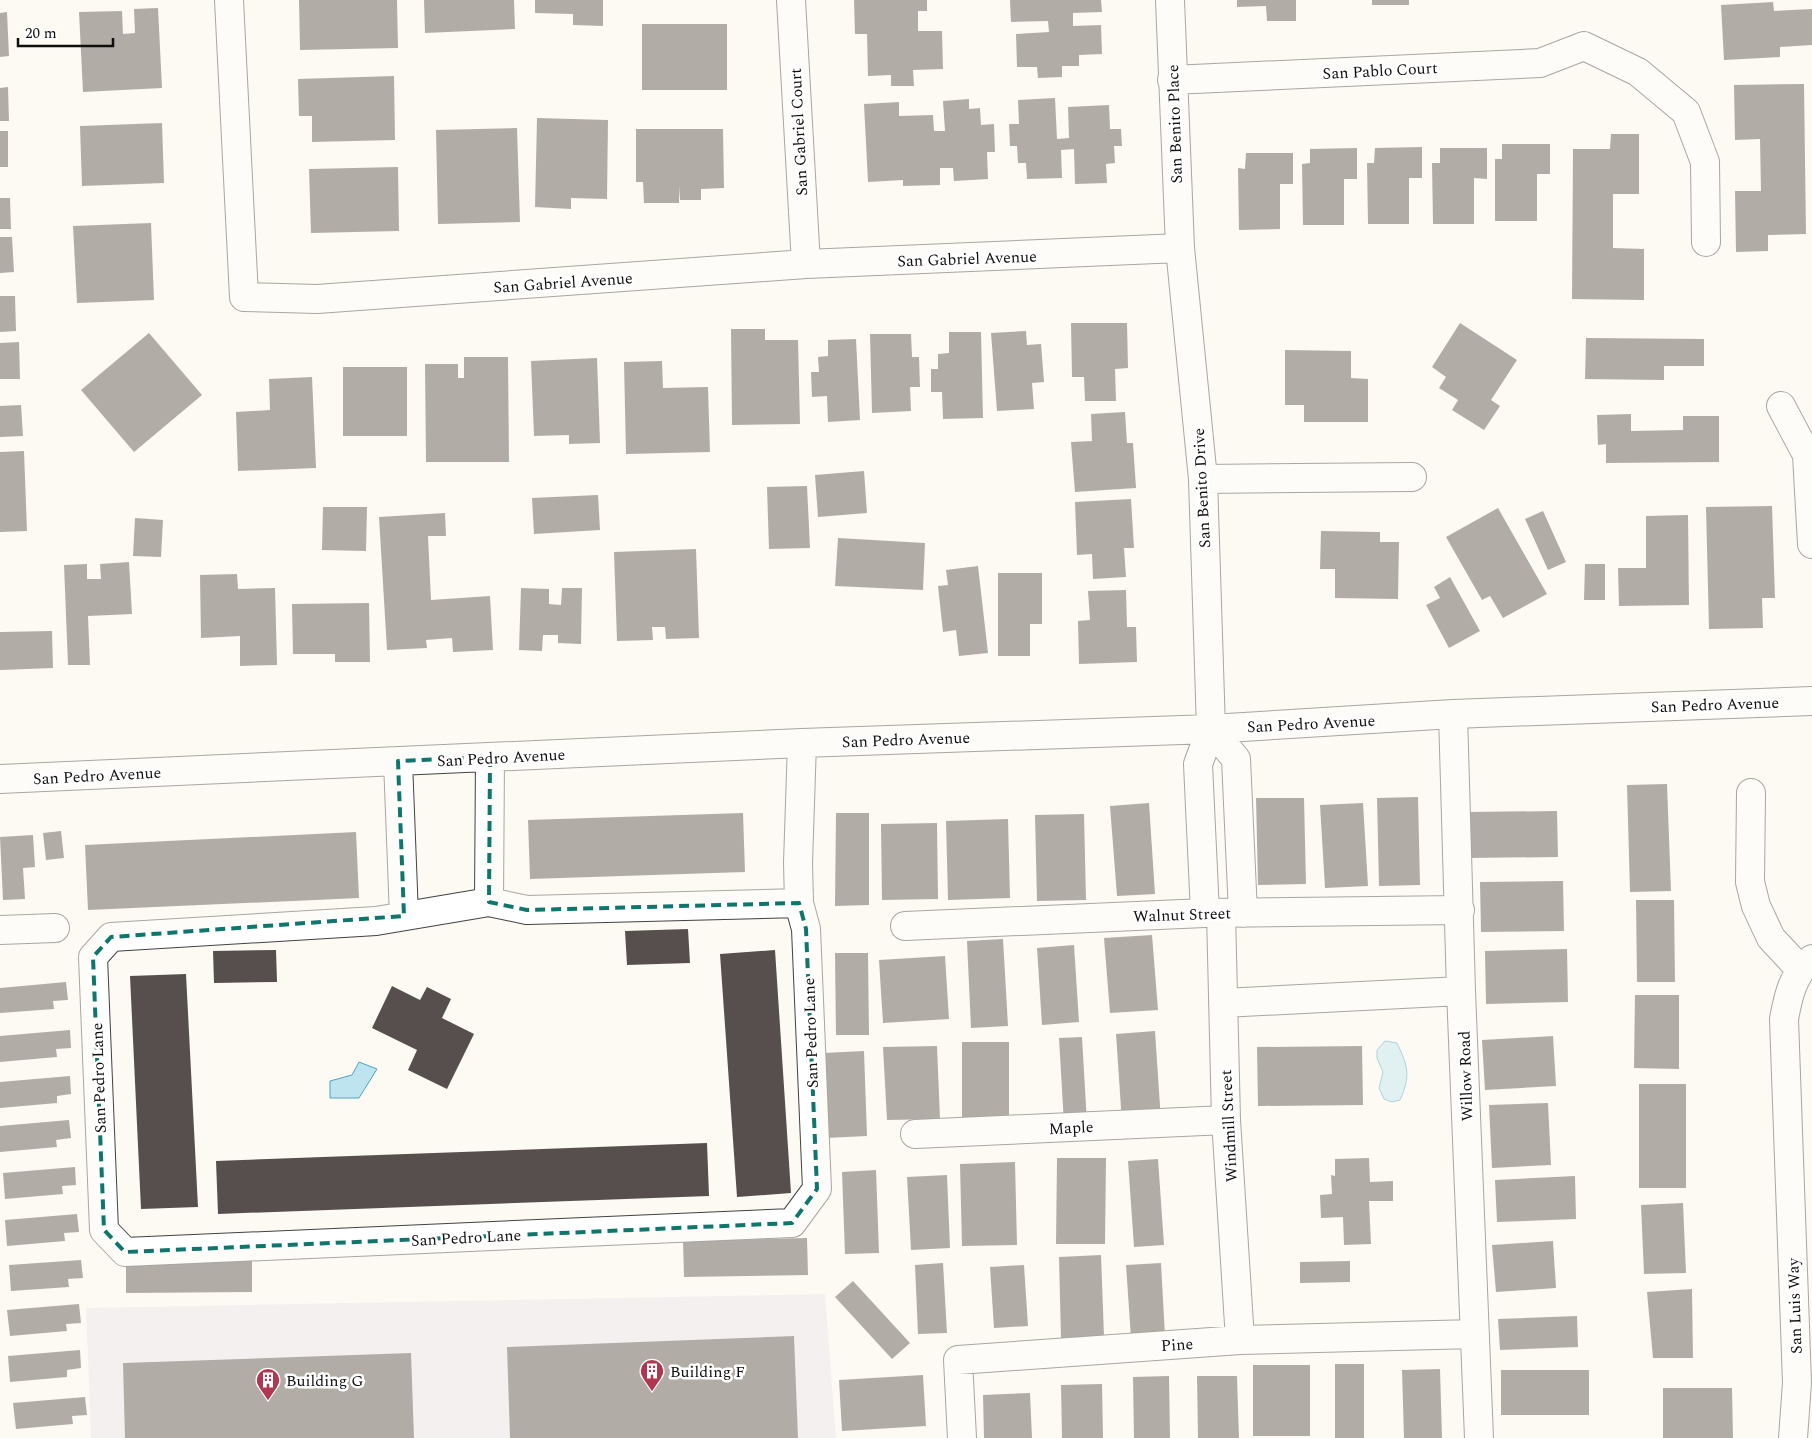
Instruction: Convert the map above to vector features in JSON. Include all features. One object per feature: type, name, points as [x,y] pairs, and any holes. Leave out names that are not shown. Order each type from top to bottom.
[{"type":"street","name":"San Gabriel Avenue","points":[[229,0],[244,297],[317,299],[806,264],[1180,248]]},
{"type":"street","name":"San Gabriel Court","points":[[791,0],[806,264]]},
{"type":"street","name":"San Benito Place","points":[[1170,0],[1180,248]]},
{"type":"street","name":"San Pablo Court","points":[[1172,80],[1540,63],[1584,46],[1638,72],[1686,112],[1705,162],[1706,242]]},
{"type":"street","name":"San Benito Drive","points":[[1180,248],[1203,479],[1210,729]]},
{"type":"street","points":[[1781,406],[1807,455],[1812,544]]},
{"type":"street","points":[[1203,479],[1412,477]]},
{"type":"street","name":"San Pedro Avenue","points":[[0,779],[802,743],[1210,729],[1453,714],[1812,701]]},
{"type":"street","name":"Willow Road","points":[[1453,714],[1461,991],[1479,1438]]},
{"type":"street","name":"Windmill Street","points":[[1210,729],[1198,764],[1223,913]]},
{"type":"street","name":"Windmill Street","points":[[1210,729],[1236,760],[1223,913],[1223,1003],[1226,1120],[1240,1340]]},
{"type":"street","points":[[799,903],[798,863],[802,743]]},
{"type":"street","points":[[489,902],[490,757]]},
{"type":"street","points":[[398,761],[404,916]]},
{"type":"street","points":[[1751,793],[1750,882],[1756,906],[1771,938],[1806,964]]},
{"type":"street","name":"San Pedro Lane","points":[[489,902],[527,910],[799,903],[806,928],[817,1190],[792,1223],[124,1252],[104,1230],[93,957],[111,937],[376,921],[489,902]]},
{"type":"street","name":"Walnut Street","points":[[905,926],[1223,913],[1460,910]]},
{"type":"street","points":[[0,930],[55,928]]},
{"type":"street","name":"San Luis Way","points":[[1792,1438],[1797,1383],[1801,1173],[1784,1019],[1789,992],[1806,964]]},
{"type":"street","points":[[1223,1003],[1461,991]]},
{"type":"street","name":"Maple","points":[[915,1134],[1226,1120]]},
{"type":"street","name":"Pine","points":[[962,1438],[958,1360],[1240,1340],[1475,1334]]},
{"type":"highlighted area","points":[[490,757],[489,902],[527,910],[799,903],[806,929],[817,1189],[792,1223],[125,1252],[104,1230],[93,957],[111,937],[404,916],[398,761]]},
{"type":"shaded area","points":[[825,1294],[836,1438],[91,1438],[86,1308]]},
{"type":"water","points":[[1385,1041],[1397,1043],[1404,1058],[1407,1071],[1406,1084],[1400,1100],[1392,1102],[1384,1099],[1379,1088],[1383,1072],[1377,1058],[1377,1050]]},
{"type":"water","points":[[359,1062],[377,1069],[359,1098],[330,1098],[330,1081],[352,1075]]},
{"type":"building","points":[[299,0],[397,0],[398,48],[300,50]]},
{"type":"building","points":[[424,0],[514,0],[515,29],[425,33]]},
{"type":"building","points":[[535,0],[603,0],[603,26],[573,25],[573,14],[535,13]]},
{"type":"building","points":[[854,0],[927,0],[927,11],[918,11],[918,31],[942,31],[943,69],[913,70],[914,86],[891,86],[891,75],[868,76],[867,34],[855,34]]},
{"type":"building","points":[[1010,0],[1101,0],[1102,12],[1073,13],[1073,26],[1101,25],[1102,54],[1079,55],[1079,66],[1062,66],[1062,77],[1038,78],[1037,67],[1017,67],[1016,34],[1049,32],[1048,21],[1011,22]]},
{"type":"building","points":[[1237,0],[1296,0],[1296,21],[1267,21],[1266,6],[1237,7]]},
{"type":"building","points":[[1372,0],[1409,0],[1409,5],[1372,5]]},
{"type":"building","points":[[1773,2],[1774,11],[1812,9],[1812,45],[1780,47],[1780,57],[1724,60],[1721,5]]},
{"type":"building","points":[[158,8],[162,88],[83,92],[79,12],[122,11],[123,34],[135,33],[134,9]]},
{"type":"building","points":[[7,12],[9,56],[0,57],[0,13]]},
{"type":"building","points":[[642,24],[727,24],[727,90],[642,90]]},
{"type":"building","points":[[394,76],[395,140],[312,142],[312,116],[299,116],[298,79]]},
{"type":"building","points":[[1804,84],[1806,234],[1768,235],[1768,251],[1736,252],[1735,191],[1761,191],[1760,139],[1735,140],[1734,85]]},
{"type":"building","points":[[8,87],[9,121],[0,121],[0,88]]},
{"type":"building","points":[[1055,98],[1057,139],[1069,138],[1068,107],[1109,105],[1110,129],[1121,129],[1122,146],[1114,146],[1115,163],[1106,164],[1107,183],[1075,184],[1074,149],[1061,150],[1062,178],[1027,179],[1026,163],[1018,163],[1017,146],[1010,146],[1009,124],[1019,124],[1018,100]]},
{"type":"building","points":[[969,99],[969,109],[980,108],[981,125],[994,124],[995,152],[987,152],[988,179],[954,181],[953,168],[940,168],[940,185],[903,186],[903,180],[868,182],[864,104],[899,102],[899,116],[933,115],[934,131],[945,131],[943,101]]},
{"type":"building","points":[[537,118],[608,120],[607,199],[571,198],[571,209],[535,207]]},
{"type":"building","points":[[162,123],[164,183],[82,186],[80,126]]},
{"type":"building","points":[[517,128],[520,222],[438,224],[436,130]]},
{"type":"building","points":[[636,129],[723,129],[724,188],[701,189],[701,200],[680,200],[679,186],[679,203],[644,203],[643,182],[636,182]]},
{"type":"building","points":[[0,131],[8,131],[8,167],[0,167]]},
{"type":"building","points":[[1611,134],[1639,134],[1639,194],[1613,194],[1613,248],[1644,249],[1644,300],[1572,299],[1573,149],[1610,149]]},
{"type":"building","points":[[1502,144],[1550,144],[1550,174],[1537,174],[1537,221],[1495,221],[1495,159],[1502,159]]},
{"type":"building","points":[[1422,147],[1422,178],[1409,178],[1409,224],[1368,224],[1367,163],[1374,163],[1375,148]]},
{"type":"building","points":[[1357,148],[1357,179],[1344,179],[1344,225],[1303,225],[1302,164],[1310,163],[1310,149]]},
{"type":"building","points":[[1440,148],[1487,148],[1487,179],[1474,178],[1474,224],[1433,224],[1432,163],[1440,163]]},
{"type":"building","points":[[1246,153],[1293,153],[1293,184],[1280,184],[1280,229],[1239,230],[1238,168],[1245,169]]},
{"type":"building","points":[[398,167],[399,231],[311,233],[309,169]]},
{"type":"building","points":[[0,198],[10,198],[11,229],[0,229]]},
{"type":"building","points":[[151,223],[154,300],[77,303],[73,226]]},
{"type":"building","points":[[0,237],[12,237],[14,272],[0,273]]},
{"type":"building","points":[[0,296],[15,296],[16,331],[0,332]]},
{"type":"building","points":[[1071,323],[1127,323],[1128,368],[1115,369],[1116,401],[1085,401],[1084,377],[1072,377]]},
{"type":"building","points":[[1460,323],[1517,360],[1491,400],[1500,406],[1484,430],[1452,410],[1458,400],[1439,388],[1446,377],[1432,367]]},
{"type":"building","points":[[731,329],[765,329],[765,340],[798,340],[800,424],[732,425]]},
{"type":"building","points":[[1026,331],[1027,345],[1041,344],[1044,382],[1032,383],[1034,409],[997,411],[991,333]]},
{"type":"building","points":[[949,332],[981,332],[983,418],[943,419],[942,392],[931,392],[931,369],[938,369],[938,354],[949,353]]},
{"type":"building","points":[[149,333],[202,395],[134,452],[81,390]]},
{"type":"building","points":[[870,334],[911,334],[912,357],[919,357],[920,387],[910,387],[911,411],[872,413]]},
{"type":"building","points":[[1586,338],[1704,339],[1704,366],[1664,366],[1664,380],[1585,379]]},
{"type":"building","points":[[856,339],[860,420],[828,422],[827,396],[812,397],[811,372],[819,372],[818,357],[828,356],[828,340]]},
{"type":"building","points":[[19,342],[20,379],[0,379],[0,343]]},
{"type":"building","points":[[1285,350],[1351,351],[1351,378],[1368,379],[1368,422],[1304,422],[1304,405],[1285,405]]},
{"type":"building","points":[[464,357],[508,357],[509,462],[426,462],[425,364],[458,364],[458,378],[464,378]]},
{"type":"building","points":[[597,358],[600,443],[569,444],[569,435],[534,436],[531,361]]},
{"type":"building","points":[[662,361],[663,388],[708,387],[710,452],[626,454],[624,362]]},
{"type":"building","points":[[343,367],[407,367],[407,436],[343,436]]},
{"type":"building","points":[[312,377],[316,468],[238,471],[236,412],[270,410],[269,379]]},
{"type":"building","points":[[21,405],[23,436],[0,437],[0,406]]},
{"type":"building","points":[[1125,412],[1127,443],[1133,443],[1136,488],[1075,492],[1071,442],[1092,441],[1091,414]]},
{"type":"building","points":[[1631,414],[1631,431],[1683,430],[1683,416],[1719,416],[1719,462],[1606,463],[1606,444],[1598,445],[1597,415]]},
{"type":"building","points":[[24,451],[27,531],[0,532],[0,452]]},
{"type":"building","points":[[864,471],[867,513],[818,517],[815,475]]},
{"type":"building","points":[[807,486],[810,548],[769,549],[767,487]]},
{"type":"building","points":[[598,495],[600,530],[534,534],[532,498]]},
{"type":"building","points":[[1131,499],[1134,548],[1124,548],[1126,577],[1093,579],[1092,554],[1077,555],[1075,502]]},
{"type":"building","points":[[1772,506],[1775,598],[1762,598],[1763,628],[1709,629],[1706,507]]},
{"type":"building","points":[[323,507],[367,507],[366,551],[322,550]]},
{"type":"building","points":[[1498,508],[1547,594],[1503,618],[1490,596],[1482,600],[1446,537]]},
{"type":"building","points":[[1543,511],[1566,562],[1548,570],[1525,519]]},
{"type":"building","points":[[445,513],[446,536],[428,536],[431,600],[490,596],[493,650],[453,652],[452,638],[426,640],[427,648],[387,650],[379,517]]},
{"type":"building","points":[[1688,515],[1689,605],[1619,606],[1618,568],[1646,568],[1646,516]]},
{"type":"building","points":[[135,518],[163,520],[161,557],[133,556]]},
{"type":"building","points":[[1321,531],[1380,532],[1380,542],[1399,542],[1398,599],[1335,598],[1335,569],[1320,569]]},
{"type":"building","points":[[838,538],[925,543],[923,590],[835,586]]},
{"type":"building","points":[[696,549],[699,638],[666,639],[665,627],[652,627],[653,640],[617,641],[614,552]]},
{"type":"building","points":[[129,562],[132,614],[88,616],[90,665],[68,665],[64,565],[87,564],[87,579],[101,579],[100,564]]},
{"type":"building","points":[[1585,564],[1605,564],[1605,600],[1584,600]]},
{"type":"building","points":[[978,566],[988,653],[959,656],[956,630],[943,632],[938,586],[948,585],[946,570]]},
{"type":"building","points":[[998,573],[1042,573],[1042,624],[1030,624],[1030,656],[998,656]]},
{"type":"building","points":[[237,574],[238,589],[275,588],[277,665],[240,666],[240,636],[201,638],[200,575]]},
{"type":"building","points":[[1450,577],[1480,631],[1449,648],[1426,605],[1440,598],[1434,587]]},
{"type":"building","points":[[521,588],[549,589],[549,604],[561,605],[562,588],[582,588],[581,644],[558,643],[558,635],[543,635],[542,651],[519,650]]},
{"type":"building","points":[[1126,590],[1127,627],[1136,627],[1137,662],[1079,664],[1078,621],[1090,620],[1088,591]]},
{"type":"building","points":[[369,603],[370,662],[335,662],[335,654],[293,654],[292,604]]},
{"type":"building","points":[[52,631],[53,668],[0,670],[0,632]]},
{"type":"building","points":[[1667,784],[1671,891],[1630,892],[1627,785]]},
{"type":"building","points":[[1418,797],[1420,885],[1379,886],[1377,798]]},
{"type":"building","points":[[1256,798],[1304,798],[1306,884],[1258,885]]},
{"type":"building","points":[[1149,803],[1155,894],[1117,896],[1110,806]]},
{"type":"building","points":[[1363,803],[1368,886],[1325,888],[1320,805]]},
{"type":"building","points":[[1557,811],[1558,857],[1470,858],[1469,812]]},
{"type":"building","points":[[743,813],[745,872],[530,879],[528,820]]},
{"type":"building","points":[[836,813],[869,813],[869,905],[835,906]]},
{"type":"building","points":[[1084,814],[1086,900],[1037,901],[1035,815]]},
{"type":"building","points":[[1008,819],[1010,898],[948,900],[946,821]]},
{"type":"building","points":[[937,823],[938,899],[882,900],[881,824]]},
{"type":"building","points":[[61,831],[64,858],[46,860],[43,833]]},
{"type":"building","points":[[356,832],[359,898],[88,910],[85,845]]},
{"type":"building","points":[[33,835],[35,867],[23,868],[25,899],[3,900],[0,837]]},
{"type":"building","points":[[1563,881],[1564,931],[1481,932],[1480,882]]},
{"type":"building","points":[[1636,900],[1674,900],[1675,982],[1637,982]]},
{"type":"building","points":[[688,929],[690,963],[627,965],[625,931]]},
{"type":"building","points":[[1152,935],[1158,1010],[1110,1013],[1104,938]]},
{"type":"building","points":[[1003,939],[1008,1026],[971,1028],[967,941]]},
{"type":"building","points":[[1074,945],[1079,1022],[1042,1025],[1037,948]]},
{"type":"building","points":[[1567,949],[1568,1002],[1486,1004],[1485,951]]},
{"type":"building","points":[[276,950],[277,982],[214,983],[213,951]]},
{"type":"building","points":[[775,950],[791,1193],[737,1197],[720,954]]},
{"type":"building","points":[[835,953],[868,953],[869,1035],[836,1035]]},
{"type":"building","points":[[945,956],[949,1019],[883,1023],[879,960]]},
{"type":"building","points":[[186,974],[198,1207],[141,1209],[130,976]]},
{"type":"building","points":[[66,982],[68,1000],[53,1001],[54,1009],[0,1013],[0,988]]},
{"type":"building","points":[[392,986],[420,1000],[427,987],[451,999],[442,1018],[474,1034],[447,1089],[408,1070],[417,1050],[372,1028]]},
{"type":"building","points":[[1635,995],[1679,995],[1679,1069],[1634,1068]]},
{"type":"building","points":[[70,1030],[71,1048],[56,1049],[57,1057],[0,1062],[0,1036]]},
{"type":"building","points":[[1155,1031],[1161,1121],[1122,1123],[1116,1034]]},
{"type":"building","points":[[1553,1036],[1556,1086],[1485,1090],[1482,1040]]},
{"type":"building","points":[[1082,1037],[1087,1123],[1064,1124],[1059,1038]]},
{"type":"building","points":[[962,1042],[1009,1042],[1009,1126],[962,1126]]},
{"type":"building","points":[[937,1046],[940,1119],[887,1120],[883,1047]]},
{"type":"building","points":[[1362,1046],[1363,1105],[1258,1106],[1257,1047]]},
{"type":"building","points":[[864,1051],[867,1136],[826,1138],[823,1053]]},
{"type":"building","points":[[70,1076],[71,1094],[57,1096],[57,1103],[0,1108],[0,1082]]},
{"type":"building","points":[[1639,1084],[1686,1084],[1686,1188],[1639,1188]]},
{"type":"building","points":[[1548,1103],[1551,1165],[1492,1168],[1489,1105]]},
{"type":"building","points":[[69,1120],[71,1138],[56,1140],[57,1147],[0,1152],[0,1126]]},
{"type":"building","points":[[707,1143],[709,1196],[218,1214],[216,1161]]},
{"type":"building","points":[[1057,1158],[1106,1158],[1105,1244],[1056,1244]]},
{"type":"building","points":[[1369,1158],[1370,1182],[1393,1181],[1393,1201],[1369,1201],[1371,1244],[1344,1245],[1343,1217],[1321,1218],[1320,1195],[1332,1194],[1331,1175],[1335,1176],[1335,1159]]},
{"type":"building","points":[[1158,1159],[1164,1245],[1134,1247],[1128,1161]]},
{"type":"building","points":[[1015,1162],[1017,1245],[962,1246],[960,1164]]},
{"type":"building","points":[[75,1167],[76,1185],[62,1186],[63,1194],[5,1199],[3,1173]]},
{"type":"building","points":[[876,1170],[879,1253],[845,1254],[842,1172]]},
{"type":"building","points":[[947,1175],[950,1248],[911,1250],[907,1177]]},
{"type":"building","points":[[1575,1176],[1576,1219],[1497,1222],[1495,1180]]},
{"type":"building","points":[[1683,1203],[1686,1273],[1644,1274],[1641,1205]]},
{"type":"building","points":[[77,1214],[79,1232],[64,1233],[65,1241],[7,1246],[5,1220]]},
{"type":"building","points":[[807,1238],[808,1275],[684,1277],[683,1241]]},
{"type":"building","points":[[1553,1241],[1556,1288],[1496,1292],[1492,1245]]},
{"type":"building","points":[[1101,1255],[1104,1336],[1061,1338],[1059,1257]]},
{"type":"building","points":[[81,1260],[83,1278],[68,1279],[69,1287],[11,1291],[9,1265]]},
{"type":"building","points":[[126,1261],[252,1261],[252,1292],[126,1293]]},
{"type":"building","points":[[1350,1261],[1350,1282],[1300,1283],[1300,1262]]},
{"type":"building","points":[[943,1263],[947,1333],[918,1334],[915,1265]]},
{"type":"building","points":[[1161,1263],[1165,1336],[1131,1338],[1126,1265]]},
{"type":"building","points":[[1024,1265],[1028,1326],[994,1328],[990,1267]]},
{"type":"building","points":[[853,1281],[910,1343],[892,1359],[835,1297]]},
{"type":"building","points":[[1692,1289],[1693,1358],[1653,1358],[1647,1292]]},
{"type":"building","points":[[79,1304],[81,1323],[66,1324],[67,1331],[10,1336],[7,1310]]},
{"type":"building","points":[[1577,1316],[1578,1347],[1500,1350],[1498,1319]]},
{"type":"building","name":"Building F","points":[[794,1336],[798,1438],[510,1438],[507,1347]]},
{"type":"building","points":[[80,1350],[81,1368],[67,1370],[67,1377],[10,1382],[8,1356]]},
{"type":"building","name":"Building G","points":[[411,1353],[414,1438],[125,1438],[123,1363]]},
{"type":"building","points":[[1335,1364],[1364,1364],[1364,1438],[1335,1438]]},
{"type":"building","points":[[1253,1365],[1310,1365],[1310,1436],[1253,1436]]},
{"type":"building","points":[[1440,1369],[1442,1438],[1404,1438],[1402,1370]]},
{"type":"building","points":[[1501,1370],[1589,1370],[1589,1415],[1501,1415]]},
{"type":"building","points":[[923,1375],[926,1426],[842,1431],[839,1380]]},
{"type":"building","points":[[1169,1376],[1170,1438],[1134,1438],[1133,1377]]},
{"type":"building","points":[[1197,1376],[1237,1376],[1239,1438],[1198,1438]]},
{"type":"building","points":[[1102,1384],[1103,1438],[1062,1438],[1061,1385]]},
{"type":"building","points":[[1663,1388],[1732,1388],[1733,1438],[1663,1438]]},
{"type":"building","points":[[1030,1393],[1032,1438],[984,1438],[983,1395]]},
{"type":"building","points":[[85,1397],[87,1415],[72,1416],[73,1424],[16,1429],[13,1403]]},
{"type":"place","name":"Building F","points":[[652,1392]]},
{"type":"place","name":"Building G","points":[[268,1401]]}]
